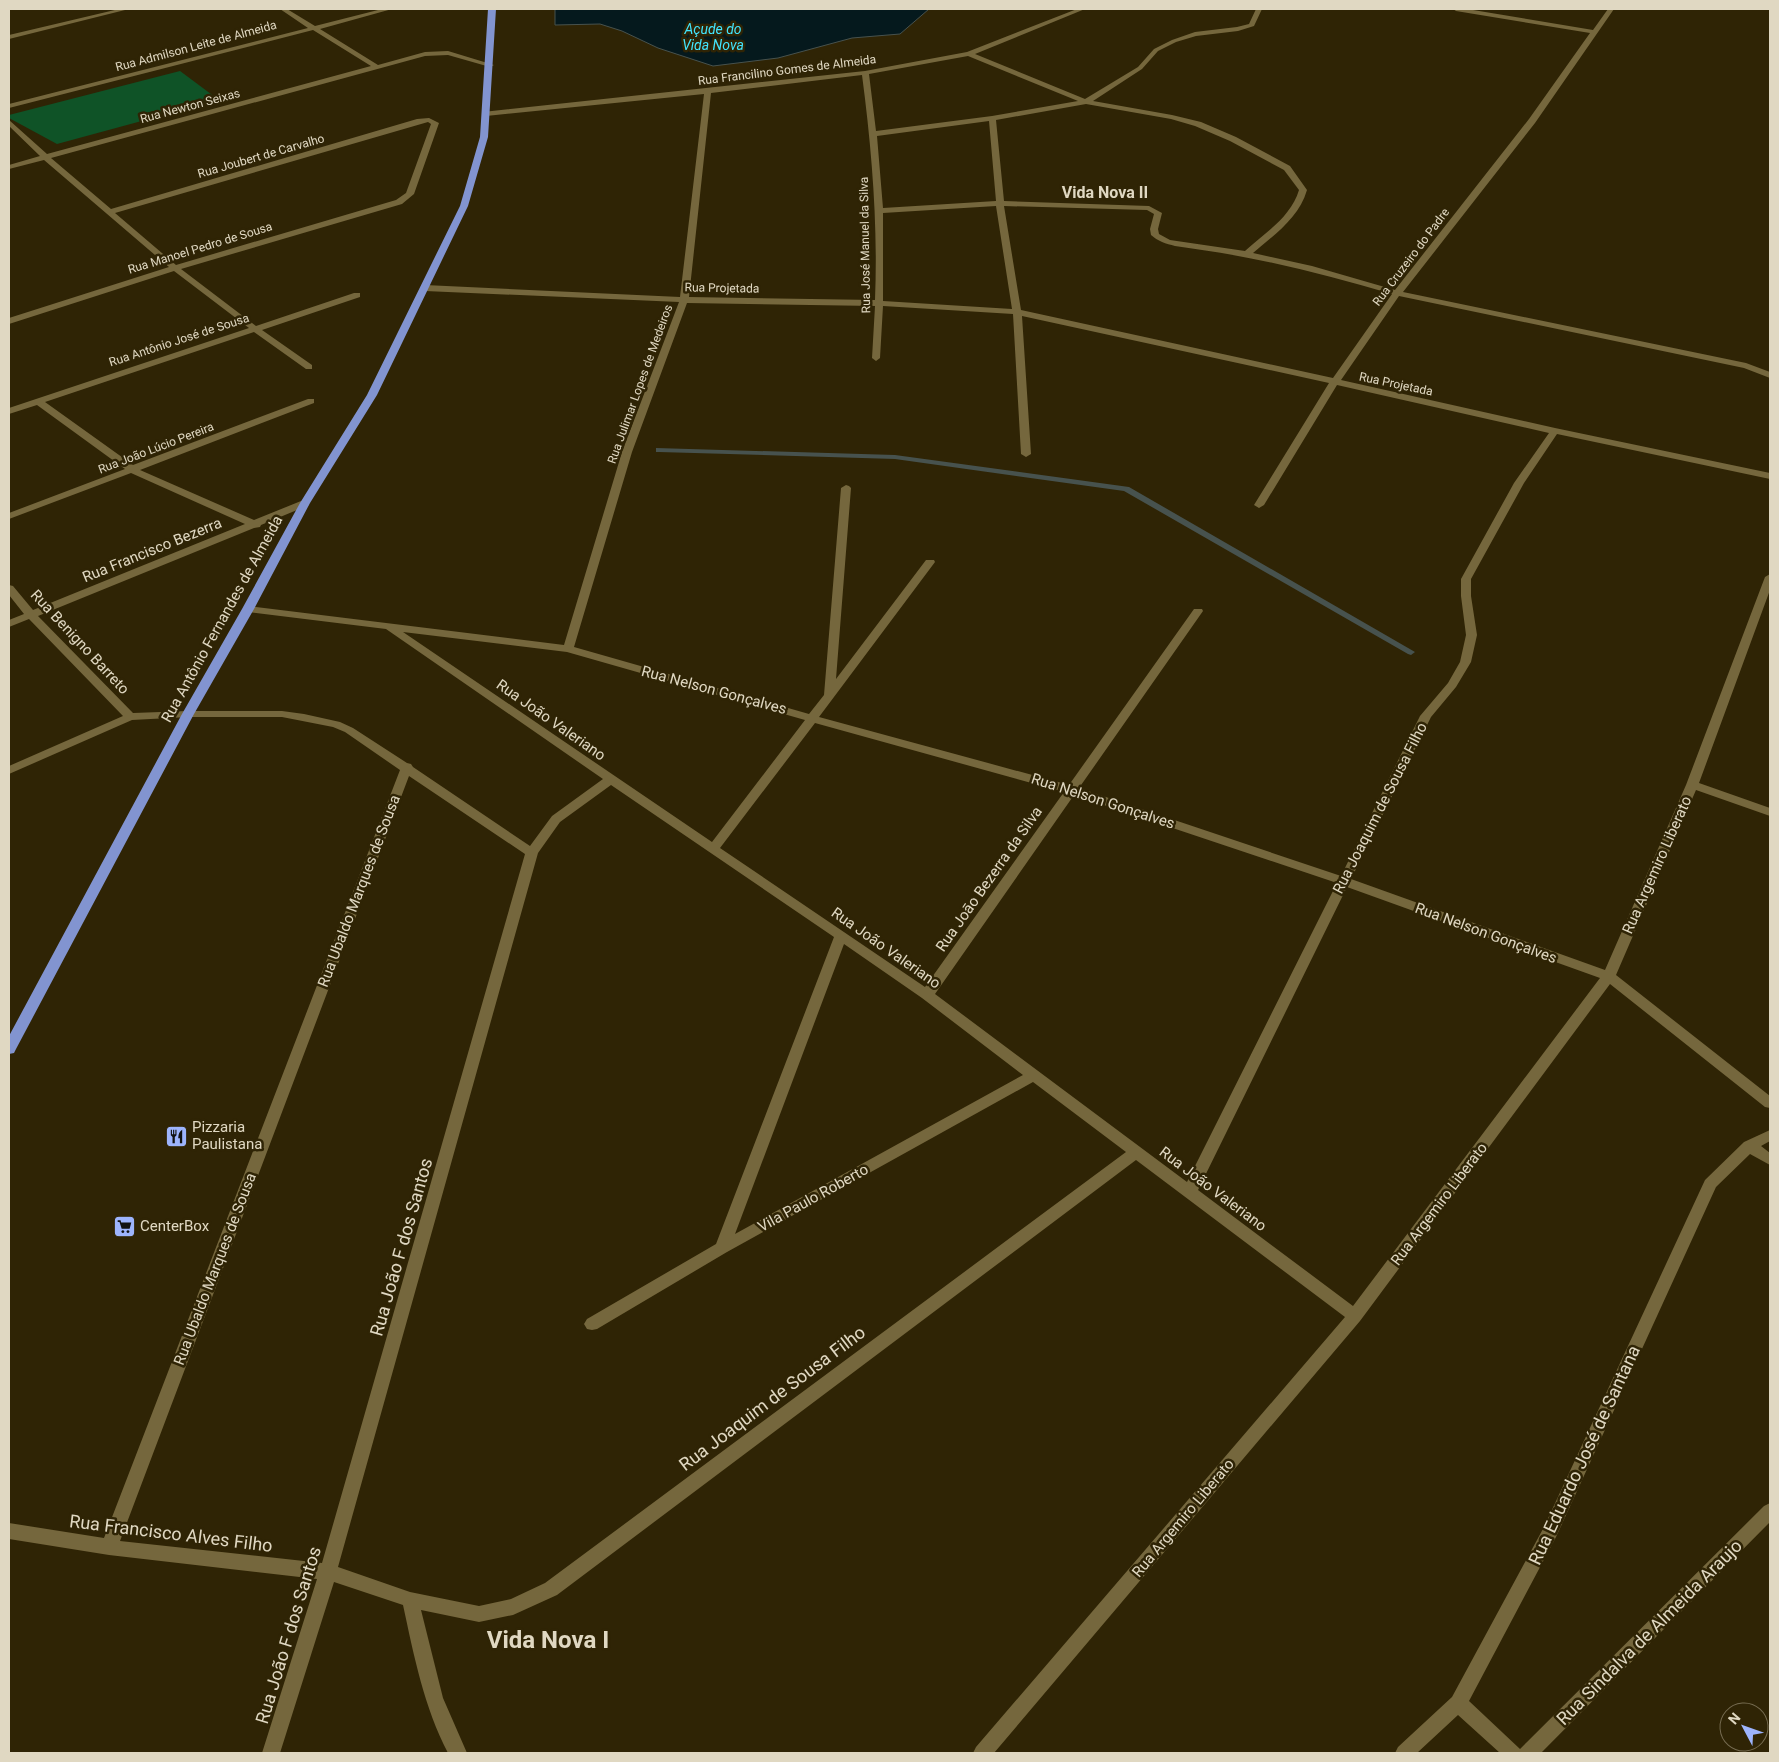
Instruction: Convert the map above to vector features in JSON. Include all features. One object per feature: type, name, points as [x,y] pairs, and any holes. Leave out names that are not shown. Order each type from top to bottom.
[{"type":"highway","name":"Rua Antônio Fernandes de Almeida","points":[[9,1049],[188,714],[248,609],[305,503],[372,394],[464,206],[484,136],[490,65],[492,9]]},
{"type":"street","points":[[9,37],[126,9]]},
{"type":"street","points":[[283,9],[377,67]]},
{"type":"street","name":"Rua Admilson Leite de Almeida","points":[[9,106],[389,9]]},
{"type":"street","name":"Rua Francilino Gomes de Almeida","points":[[486,114],[708,92],[865,72],[969,54],[1082,9]]},
{"type":"street","points":[[874,134],[992,118],[1086,102],[1140,68],[1156,50],[1196,34],[1238,29],[1252,25],[1259,9]]},
{"type":"street","points":[[1456,9],[1595,32]]},
{"type":"street","name":"Rua Cruzeiro do Padre","points":[[1259,505],[1334,383],[1397,293],[1532,121],[1611,9]]},
{"type":"street","name":"Rua Newton Seixas","points":[[9,167],[377,67],[440,52],[490,65]]},
{"type":"street","points":[[969,54],[1086,102],[1172,117],[1198,124],[1233,139],[1287,168],[1304,190],[1302,200],[1292,212],[1247,254]]},
{"type":"street","name":"Rua José Manuel da Silva","points":[[865,72],[874,134],[879,211],[879,303],[876,358]]},
{"type":"street","name":"Rua Julimar Lopes de Medeiros","points":[[568,649],[627,452],[684,300],[708,92]]},
{"type":"street","points":[[992,118],[1000,203],[1017,312],[1026,454]]},
{"type":"street","name":"Rua Joubert de Carvalho","points":[[109,212],[420,121],[429,120],[435,123],[410,194],[399,202]]},
{"type":"street","points":[[9,122],[45,157],[175,268],[309,367]]},
{"type":"street","name":"Rua Manoel Pedro de Sousa","points":[[9,321],[175,268],[399,202]]},
{"type":"street","points":[[879,211],[1000,203],[1149,208],[1158,214],[1154,229],[1156,235],[1168,242],[1247,254],[1309,268],[1397,293],[1736,364],[1770,375]]},
{"type":"street","name":"Rua Projetada","points":[[425,288],[684,300],[879,303],[1017,312],[1115,332],[1555,432],[1770,476]]},
{"type":"street","name":"Rua Antônio José de Sousa","points":[[9,411],[357,295]]},
{"type":"street","points":[[38,401],[133,470],[256,525]]},
{"type":"street","name":"Rua João Lúcio Pereira","points":[[9,516],[312,401]]},
{"type":"street","name":"Rua Joaquim de Sousa Filho","points":[[1190,1192],[1426,716],[1454,684],[1462,671],[1472,636],[1471,620],[1464,596],[1466,579],[1520,483],[1555,432]]},
{"type":"street","points":[[829,694],[846,488]]},
{"type":"street","name":"Rua Francisco Bezerra","points":[[9,624],[256,525],[305,503]]},
{"type":"street","points":[[713,848],[930,562]]},
{"type":"street","name":"Rua Argemiro Liberato","points":[[982,1753],[1355,1316],[1609,976],[1692,785],[1770,577]]},
{"type":"street","name":"Rua Benigno Barreto","points":[[9,588],[31,615],[130,717]]},
{"type":"street","name":"Rua Nelson Gonçalves","points":[[248,609],[568,649],[1072,790],[1343,881],[1609,976],[1770,1103]]},
{"type":"street","name":"Rua Joāo Bezerra da Silva","points":[[927,995],[1198,611]]},
{"type":"street","name":"Rua João Valeriano","points":[[386,625],[927,995],[1355,1316]]},
{"type":"street","points":[[9,770],[130,717],[188,714],[282,714],[304,717],[336,724],[349,730],[407,767],[532,853]]},
{"type":"street","name":"Rua Ubaldo Marques de Sousa","points":[[109,1547],[407,767]]},
{"type":"street","name":"Rua João F dos Santos","points":[[271,1753],[328,1572],[532,853],[556,819],[610,780]]},
{"type":"street","points":[[1692,785],[1770,812]]},
{"type":"street","points":[[722,1248],[841,935]]},
{"type":"street","name":"Vila Paulo Roberto","points":[[592,1324],[722,1248],[1034,1075]]},
{"type":"street","name":"Rua Eduardo José de Santana","points":[[1404,1753],[1458,1703],[1550,1532],[1710,1184],[1749,1146],[1770,1135]]},
{"type":"street","points":[[1749,1146],[1770,1160]]},
{"type":"street","name":"Rua Joaquim de Sousa Filho","points":[[328,1572],[410,1600],[479,1614],[513,1607],[551,1589],[1136,1152]]},
{"type":"street","name":"Rua Sindalva de Almeida Araujo","points":[[1528,1753],[1770,1511]]},
{"type":"street","name":"Rua Francisco Alves Filho","points":[[9,1532],[109,1547],[328,1572]]},
{"type":"street","points":[[410,1600],[433,1696],[449,1738],[458,1753]]},
{"type":"street","points":[[1458,1703],[1513,1753]]},
{"type":"green space","points":[[180,71],[219,100],[57,144],[9,118],[9,115]]},
{"type":"water","name":"Açude do Vida Nova","points":[[555,9],[929,9],[900,34],[852,38],[778,58],[713,66],[658,48],[622,31],[600,24],[555,25]]},
{"type":"waterway","points":[[659,450],[895,457],[1126,489],[1411,652]]},
{"type":"place","name":"Pizzaria Paulistana","points":[[176,1136]]},
{"type":"place","name":"CenterBox","points":[[124,1226]]},
{"type":"district","name":"Vida Nova II","points":[[1105,192]]},
{"type":"district","name":"Vida Nova I","points":[[548,1640]]}]
